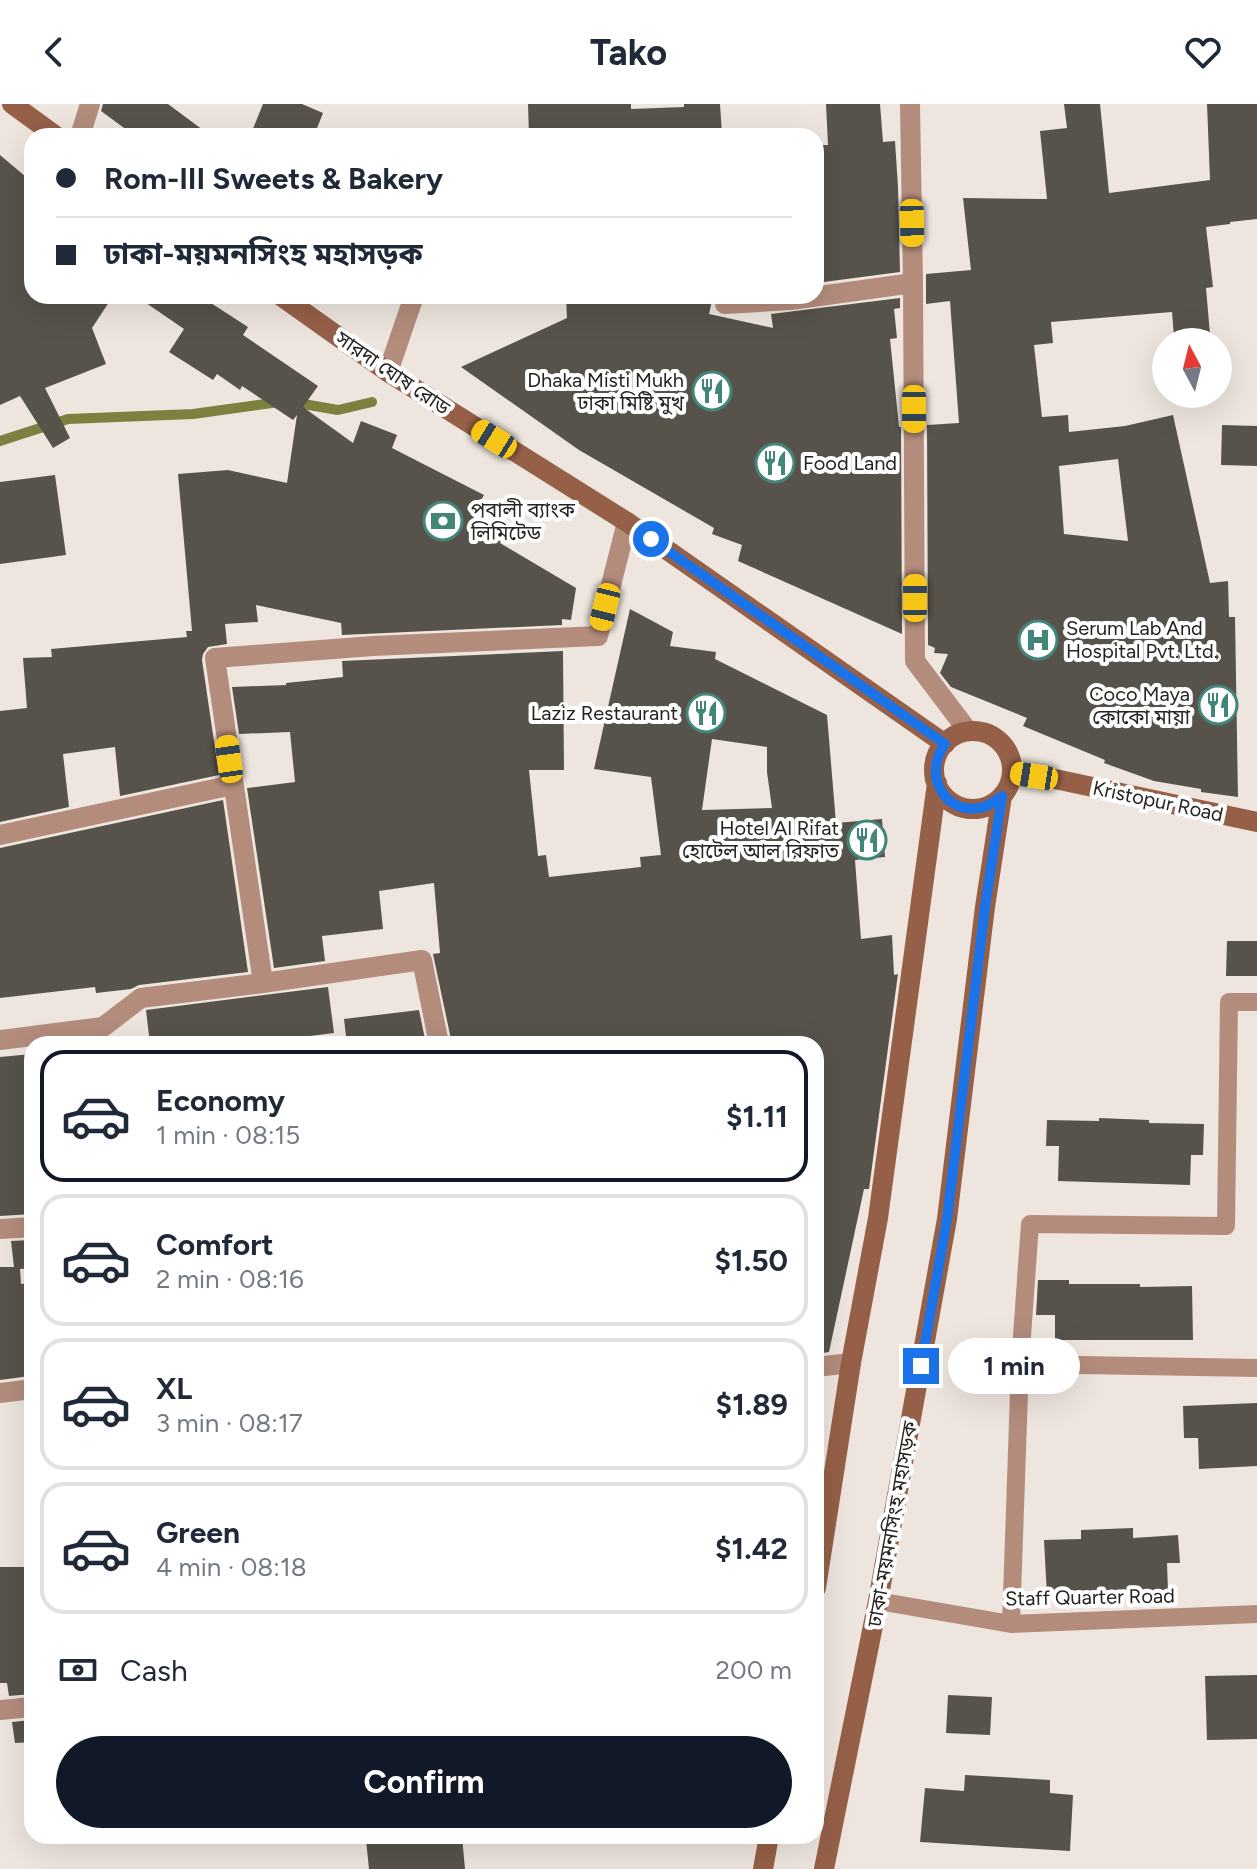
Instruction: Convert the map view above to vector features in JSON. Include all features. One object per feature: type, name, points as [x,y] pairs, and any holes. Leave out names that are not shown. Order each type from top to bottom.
[{"type":"main road","points":[[12,104],[45,128]]},
{"type":"main road","name":"সারদা ঘোষ রোড","points":[[292,304],[388,372],[627,522],[945,744]]},
{"type":"main road","points":[[824,1537],[878,1218],[937,783],[935,763],[938,752],[945,744],[959,733],[968,731],[980,731],[1000,741],[1012,761],[1009,785],[1002,796],[979,808],[966,808],[953,803],[937,783]]},
{"type":"main road","name":"Kristopur Road","points":[[1012,772],[1257,822]]},
{"type":"main road","name":"ঢাকা-ময়মনসিংহ মহাসড়ক","points":[[824,1869],[878,1601],[947,1219],[985,907],[1002,796]]},
{"type":"main road","points":[[763,1869],[768,1844]]},
{"type":"street","points":[[82,128],[90,104]]},
{"type":"street","points":[[910,104],[915,661],[968,731]]},
{"type":"street","points":[[824,295],[913,283]]},
{"type":"street","points":[[388,372],[411,304]]},
{"type":"street","points":[[263,983],[215,658],[373,646],[598,636],[627,522]]},
{"type":"street","points":[[0,835],[233,785]]},
{"type":"street","points":[[32,1036],[103,1027],[141,998],[422,960],[437,1036]]},
{"type":"street","points":[[0,1040],[24,1037]]},
{"type":"street","points":[[0,1229],[24,1228]]},
{"type":"street","points":[[824,1366],[851,1363]]},
{"type":"street","points":[[0,1393],[24,1390]]},
{"type":"street","points":[[0,1710],[24,1708]]},
{"type":"lane","points":[[1011,1624],[1020,1364],[1030,1224],[1226,1226],[1229,1002],[1257,1002]]},
{"type":"lane","points":[[1020,1364],[1257,1368]]},
{"type":"lane","name":"Staff Quarter Road","points":[[878,1601],[1011,1624],[1257,1614]]},
{"type":"building","points":[[103,104],[168,104],[200,128],[124,128],[101,111]]},
{"type":"building","points":[[263,104],[302,104],[323,113],[317,128],[253,128]]},
{"type":"building","points":[[528,104],[631,104],[631,109],[720,104],[722,128],[529,128]]},
{"type":"building","points":[[826,104],[880,104],[883,142],[895,141],[900,272],[824,282],[824,145],[828,145]]},
{"type":"building","points":[[1064,104],[1100,104],[1109,193],[1210,180],[1207,104],[1257,104],[1257,219],[1206,227],[1213,287],[1206,288],[1209,328],[1173,328],[1172,312],[1051,322],[1053,343],[1034,345],[1042,417],[1068,415],[1069,432],[1125,426],[1173,415],[1210,583],[1228,581],[1229,617],[1235,617],[1238,797],[1154,781],[1104,763],[1105,760],[1023,726],[1027,718],[951,687],[940,673],[948,654],[934,653],[935,648],[928,645],[927,425],[959,423],[950,301],[926,304],[926,274],[971,270],[963,198],[1047,199],[1040,131],[1067,128]],"holes":[[[1118,459],[1128,541],[1064,534],[1059,466]]]},
{"type":"building","points":[[0,155],[24,175],[24,304],[108,304],[92,328],[106,364],[45,388],[70,438],[53,448],[20,396],[0,405]]},
{"type":"building","points":[[900,298],[900,308],[894,309],[897,338],[890,339],[901,427],[902,634],[738,561],[742,545],[712,534],[714,528],[579,450],[461,367],[567,318],[566,304],[711,304],[709,314],[773,328],[771,314]]},
{"type":"building","points":[[148,304],[212,304],[248,327],[243,335],[318,386],[303,407],[353,443],[361,421],[397,435],[392,448],[484,495],[475,511],[503,531],[500,543],[576,588],[571,620],[562,619],[562,625],[342,635],[341,623],[256,605],[258,622],[225,624],[227,644],[208,647],[203,654],[219,775],[120,796],[115,747],[63,754],[69,807],[0,822],[0,711],[27,708],[23,658],[52,657],[51,649],[187,637],[186,631],[192,631],[178,474],[228,470],[287,483],[297,415],[293,420],[242,386],[240,390],[217,374],[213,380],[169,352],[184,329]]},
{"type":"building","points":[[1222,425],[1257,426],[1257,466],[1221,465]]},
{"type":"building","points":[[55,475],[66,555],[0,564],[0,482]]},
{"type":"building","points":[[630,609],[673,632],[670,646],[716,652],[715,659],[827,715],[836,823],[882,819],[885,857],[855,860],[861,939],[892,935],[894,975],[898,974],[869,1189],[864,1189],[829,1352],[824,1353],[824,1036],[450,1036],[433,954],[440,953],[434,883],[379,891],[383,929],[322,936],[325,961],[274,968],[247,788],[295,782],[290,732],[239,734],[232,687],[286,685],[343,677],[342,661],[563,651],[564,770],[529,770],[538,856],[546,855],[549,877],[641,867],[640,857],[661,855],[651,777],[594,769]],"holes":[[[712,739],[767,747],[772,808],[702,810]]]},
{"type":"building","points":[[223,800],[248,972],[96,993],[95,987],[0,998],[0,848]]},
{"type":"building","points":[[1227,941],[1257,941],[1257,976],[1226,976]]},
{"type":"building","points":[[328,987],[334,1033],[310,1036],[149,1036],[146,1010]]},
{"type":"building","points":[[419,1010],[424,1036],[346,1036],[344,1019]]},
{"type":"building","points":[[24,1055],[24,1214],[0,1216],[0,1057]]},
{"type":"building","points":[[1099,1118],[1204,1124],[1203,1155],[1191,1155],[1190,1185],[1058,1181],[1059,1146],[1046,1146],[1047,1120],[1099,1121]]},
{"type":"building","points":[[24,1240],[24,1269],[20,1269],[21,1284],[24,1284],[24,1377],[0,1380],[0,1267],[14,1267],[11,1241]]},
{"type":"building","points":[[1038,1280],[1069,1280],[1069,1284],[1140,1284],[1140,1287],[1192,1286],[1193,1340],[1055,1340],[1055,1315],[1036,1315]]},
{"type":"building","points":[[1257,1403],[1257,1466],[1199,1469],[1198,1438],[1184,1438],[1183,1406]]},
{"type":"building","points":[[1133,1528],[1133,1538],[1178,1535],[1180,1563],[1167,1563],[1168,1591],[1047,1596],[1044,1540],[1081,1539],[1081,1530]]},
{"type":"building","points":[[0,1567],[24,1567],[24,1695],[9,1696],[7,1683],[0,1683]]},
{"type":"building","points":[[1257,1675],[1257,1739],[1207,1740],[1205,1676]]},
{"type":"building","points":[[948,1695],[992,1697],[990,1735],[946,1733]]},
{"type":"building","points":[[24,1721],[24,1742],[15,1743],[12,1722]]},
{"type":"building","points":[[965,1775],[1050,1780],[1050,1793],[1073,1795],[1070,1851],[920,1842],[925,1788],[964,1791]]},
{"type":"building","points":[[366,1844],[463,1844],[465,1869],[369,1869]]},
{"type":"waterway","points":[[0,441],[68,419],[193,414],[286,401],[338,410],[372,402]]},
{"type":"place","name":"Dhaka Misti Mukh ঢাকা মিষ্টি মুখ","points":[[712,391]]},
{"type":"place","name":"Food Land","points":[[775,463]]},
{"type":"place","name":"পূবালী ব্যাংক লিমিটেড","points":[[443,521]]},
{"type":"place","name":"Serum Lab And Hospital Pvt. Ltd.","points":[[1038,640]]},
{"type":"place","name":"Coco Maya কোকো মায়া","points":[[1218,705]]},
{"type":"place","name":"Laziz Restaurant","points":[[706,713]]},
{"type":"place","name":"Hotel Al Rifat হোটেল আল রিফাত","points":[[867,840]]},
{"type":"route","points":[[651,539],[945,744],[938,752],[935,773],[943,794],[953,803],[966,808],[979,808],[1002,796],[985,907],[947,1219],[921,1366]]}]
